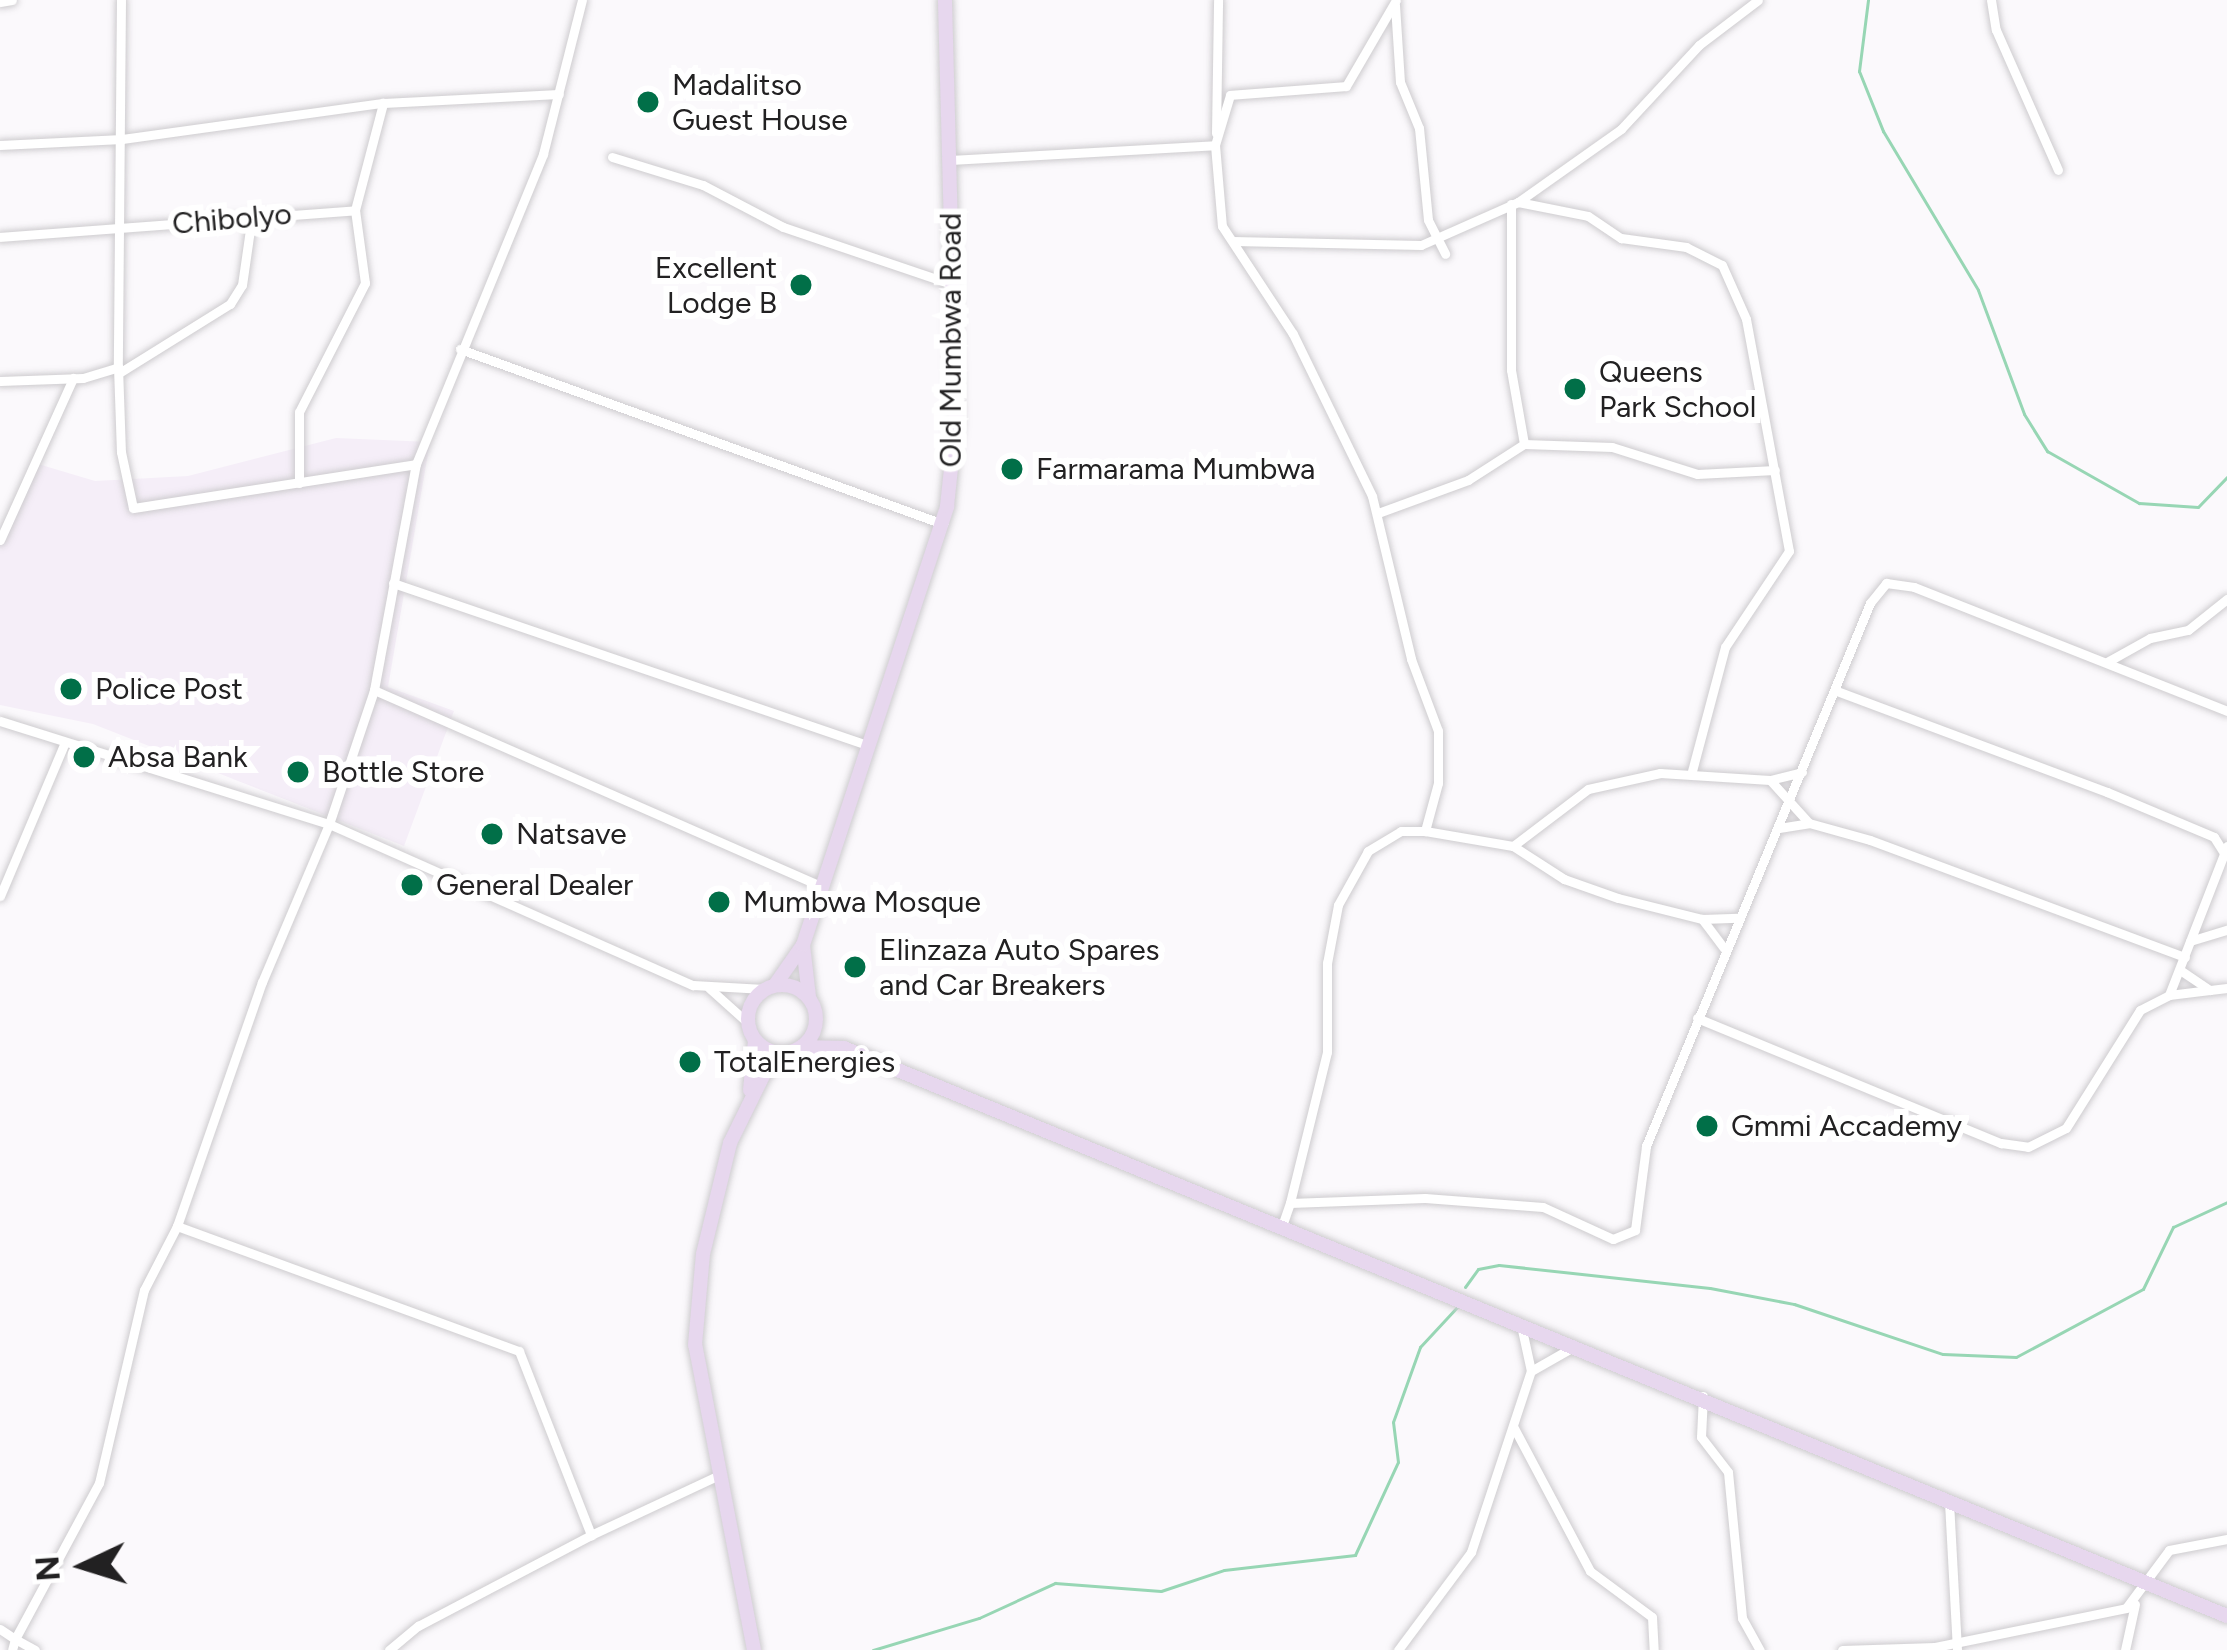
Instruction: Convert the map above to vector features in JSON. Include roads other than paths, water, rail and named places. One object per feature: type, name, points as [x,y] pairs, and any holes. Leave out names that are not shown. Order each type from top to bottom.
[{"type":"main road","name":"Old Mumbwa Road","points":[[803,945],[943,524],[956,422],[945,0]]},
{"type":"main road","points":[[748,1101],[755,1041],[748,1023],[803,945]]},
{"type":"main road","points":[[803,945],[815,1014],[844,1048]]},
{"type":"main road","points":[[769,987],[809,998]]},
{"type":"main road","points":[[801,1047],[815,1014]]},
{"type":"main road","points":[[755,1041],[785,1053]]},
{"type":"main road","points":[[754,1650],[715,1477],[695,1345],[703,1254],[730,1143],[748,1101],[785,1053],[801,1047],[844,1048],[1703,1396],[2227,1616]]},
{"type":"street","points":[[0,2],[12,0]]},
{"type":"street","points":[[121,0],[119,370],[121,452],[133,508],[416,464]]},
{"type":"street","points":[[14,1644],[99,1483],[144,1290],[177,1226],[262,982],[329,824],[374,690],[416,464],[543,154],[582,0]]},
{"type":"street","points":[[1219,0],[1216,207],[1293,334],[1378,513],[1441,754],[1425,831]]},
{"type":"street","points":[[1215,145],[1229,95],[1346,86],[1396,0]]},
{"type":"street","points":[[1396,0],[1400,82],[1419,128],[1437,241],[1445,254]]},
{"type":"street","points":[[1233,241],[1437,241],[1515,203],[1621,129],[1699,45],[1758,0]]},
{"type":"street","points":[[1990,0],[1996,30],[2058,170]]},
{"type":"street","points":[[0,146],[122,139],[383,103],[559,94]]},
{"type":"street","points":[[299,483],[299,412],[364,283],[355,210],[383,103]]},
{"type":"street","points":[[950,160],[1215,145]]},
{"type":"street","points":[[612,157],[704,185],[783,226],[954,285]]},
{"type":"street","points":[[1515,203],[1510,370],[1524,444]]},
{"type":"street","points":[[1515,203],[1588,216],[1621,238],[1686,247],[1722,265],[1741,300],[1789,551],[1726,647],[1691,775]]},
{"type":"street","name":"Chibolyo","points":[[0,236],[355,210]]},
{"type":"street","points":[[0,381],[73,378],[119,370],[230,304],[242,285],[252,216]]},
{"type":"street","points":[[460,350],[943,524]]},
{"type":"street","points":[[0,540],[73,378]]},
{"type":"street","points":[[1378,513],[1468,480],[1524,444],[1612,446],[1697,474],[1775,470]]},
{"type":"street","points":[[393,583],[867,745]]},
{"type":"street","points":[[1290,1203],[1425,1198],[1543,1207],[1622,1238],[1639,1223],[1646,1146],[1870,603],[1886,583],[2227,711]]},
{"type":"street","points":[[2106,662],[2150,638],[2188,630],[2227,599]]},
{"type":"street","points":[[374,690],[823,887]]},
{"type":"street","points":[[1837,691],[2214,837],[2226,849],[2169,995]]},
{"type":"street","points":[[0,721],[329,824],[709,988],[748,1023]]},
{"type":"street","points":[[0,896],[65,742]]},
{"type":"street","points":[[1513,846],[1588,789],[1660,773],[1770,780],[1802,772]]},
{"type":"street","points":[[1770,780],[1809,823]]},
{"type":"street","points":[[1778,828],[1809,823],[2185,957]]},
{"type":"street","points":[[1282,1226],[1327,1052],[1327,963],[1338,905],[1368,851],[1401,831],[1513,846],[1564,879],[1702,919],[1738,918]]},
{"type":"street","points":[[2214,837],[2227,832]]},
{"type":"street","points":[[1702,919],[1724,949]]},
{"type":"street","points":[[2190,941],[2227,930]]},
{"type":"street","points":[[2180,970],[2210,990]]},
{"type":"street","points":[[709,988],[769,987]]},
{"type":"street","points":[[1697,1018],[2001,1143],[2028,1147],[2071,1123],[2140,1010],[2169,995],[2227,988]]},
{"type":"street","points":[[177,1226],[519,1351],[591,1534]]},
{"type":"street","points":[[1398,1650],[1468,1558],[1531,1371],[1520,1324]]},
{"type":"street","points":[[1531,1371],[1575,1346]]},
{"type":"street","points":[[1703,1396],[1701,1437],[1728,1472],[1742,1618],[1760,1650]]},
{"type":"street","points":[[1513,1426],[1590,1571],[1652,1617],[1654,1650]]},
{"type":"street","points":[[389,1650],[418,1625],[591,1534],[715,1477]]},
{"type":"street","points":[[1949,1502],[1958,1645]]},
{"type":"street","points":[[2125,1650],[2135,1604],[2170,1550],[2227,1539]]},
{"type":"street","points":[[1842,1650],[1958,1645],[2135,1604]]},
{"type":"street","points":[[0,1629],[14,1644],[35,1650]]},
{"type":"waterway","points":[[1868,0],[1859,71],[1883,131],[1978,290],[2024,414],[2047,451],[2139,503],[2198,507],[2227,477]]},
{"type":"waterway","points":[[1465,1287],[1478,1269],[1499,1265],[1710,1288],[1794,1304],[1943,1354],[2016,1357],[2143,1289],[2173,1227],[2227,1202]]},
{"type":"waterway","points":[[873,1650],[979,1618],[1055,1583],[1161,1591],[1224,1570],[1355,1555],[1398,1462],[1393,1422],[1420,1347],[1458,1306]]},
{"type":"place","name":"Madalitso Guest House","points":[[648,102]]},
{"type":"place","name":"Excellent Lodge B","points":[[801,285]]},
{"type":"place","name":"Queens Park School","points":[[1575,389]]},
{"type":"place","name":"Farmarama Mumbwa","points":[[1012,469]]},
{"type":"place","name":"Police Post","points":[[71,689]]},
{"type":"place","name":"Absa Bank","points":[[84,757]]},
{"type":"place","name":"Bottle Store","points":[[298,772]]},
{"type":"place","name":"Natsave","points":[[492,834]]},
{"type":"place","name":"General Dealer","points":[[412,885]]},
{"type":"place","name":"Mumbwa Mosque","points":[[719,902]]},
{"type":"place","name":"Elinzaza Auto Spares and Car Breakers","points":[[855,967]]},
{"type":"place","name":"TotalEnergies","points":[[690,1062]]},
{"type":"place","name":"Gmmi Accademy","points":[[1707,1126]]}]
